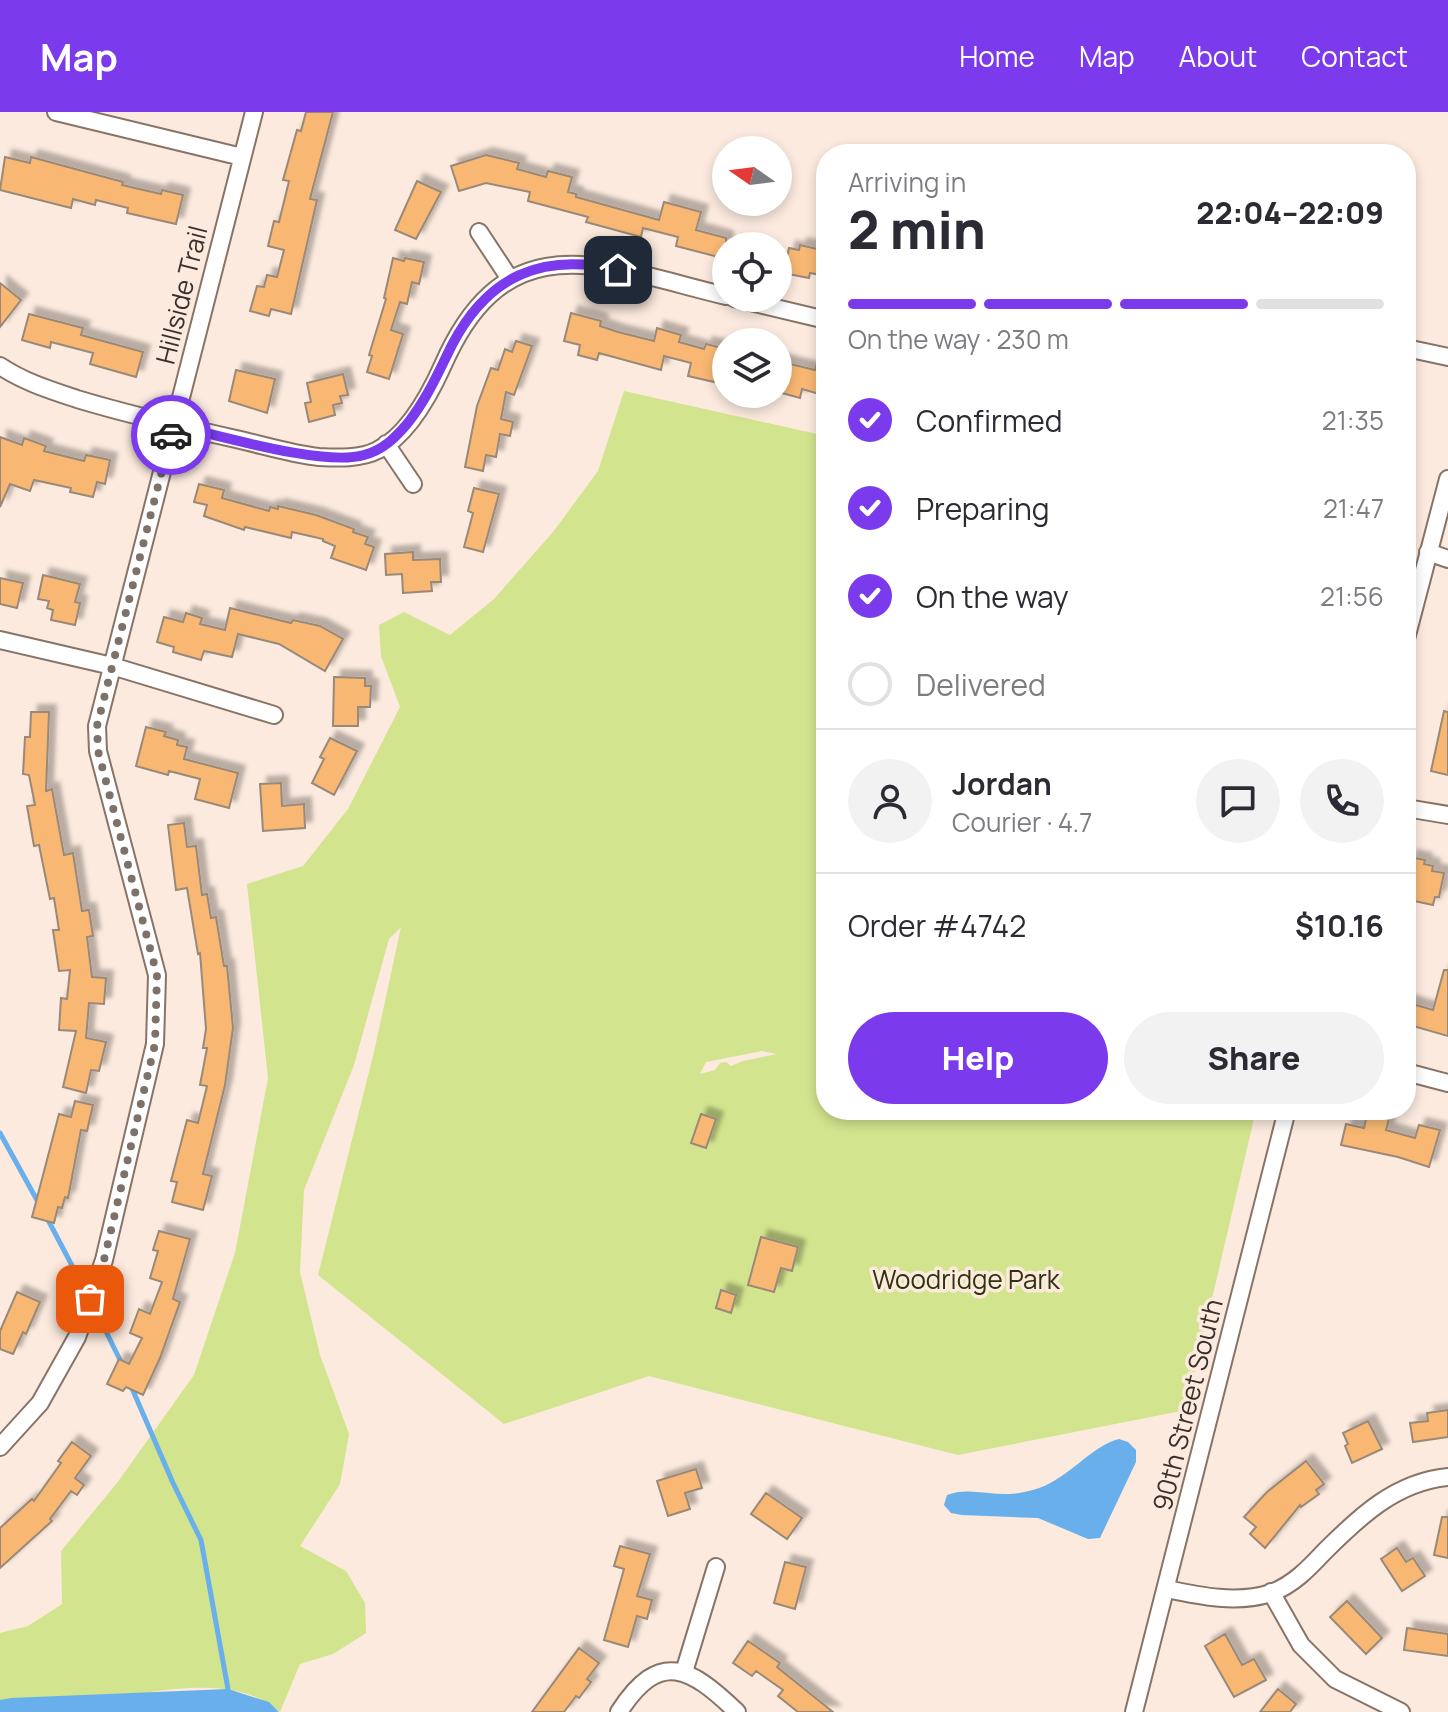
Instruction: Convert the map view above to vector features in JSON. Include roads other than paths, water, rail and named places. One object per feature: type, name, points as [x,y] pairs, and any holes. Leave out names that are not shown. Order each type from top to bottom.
[{"type":"street","points":[[56,112],[242,157]]},
{"type":"street","name":"Hillside Trail","points":[[0,1447],[40,1403],[77,1337],[104,1260],[155,1044],[157,975],[98,751],[97,726],[254,112]]},
{"type":"street","points":[[479,232],[510,279]]},
{"type":"street","points":[[0,366],[30,384],[121,412],[318,457],[361,457],[380,450],[415,414],[471,313],[510,279],[536,268],[566,263],[591,264],[712,293]]},
{"type":"street","points":[[792,312],[816,318]]},
{"type":"street","points":[[1416,350],[1448,357]]},
{"type":"street","points":[[386,444],[413,484]]},
{"type":"street","points":[[1416,599],[1448,479]]},
{"type":"street","points":[[1428,552],[1448,559]]},
{"type":"street","points":[[0,640],[112,666],[274,715]]},
{"type":"street","points":[[1416,810],[1448,815]]},
{"type":"street","points":[[1416,1075],[1448,1083]]},
{"type":"street","name":"90th Street South","points":[[1134,1712],[1284,1120]]},
{"type":"street","points":[[1167,1589],[1206,1598],[1271,1592],[1301,1576],[1355,1521],[1384,1499],[1427,1479],[1448,1477]]},
{"type":"street","points":[[684,1672],[716,1567]]},
{"type":"street","points":[[1271,1592],[1301,1645],[1335,1679],[1401,1712]]},
{"type":"street","points":[[619,1712],[642,1684],[653,1676],[673,1669],[702,1682],[737,1712]]},
{"type":"water","points":[[1119,1439],[1136,1450],[1136,1462],[1100,1538],[1088,1539],[1038,1518],[962,1515],[951,1513],[944,1505],[947,1495],[954,1493],[1013,1494],[1039,1488],[1060,1477],[1099,1448]]},
{"type":"water","points":[[228,1689],[269,1702],[279,1712],[0,1712],[0,1700],[11,1698]]},
{"type":"waterway","points":[[0,1133],[38,1202]]},
{"type":"waterway","points":[[47,1218],[87,1294]]},
{"type":"waterway","points":[[92,1303],[121,1362]]},
{"type":"waterway","points":[[131,1386],[201,1540],[228,1689]]},
{"type":"park label","name":"Woodridge Park","points":[[966,1280]]}]
